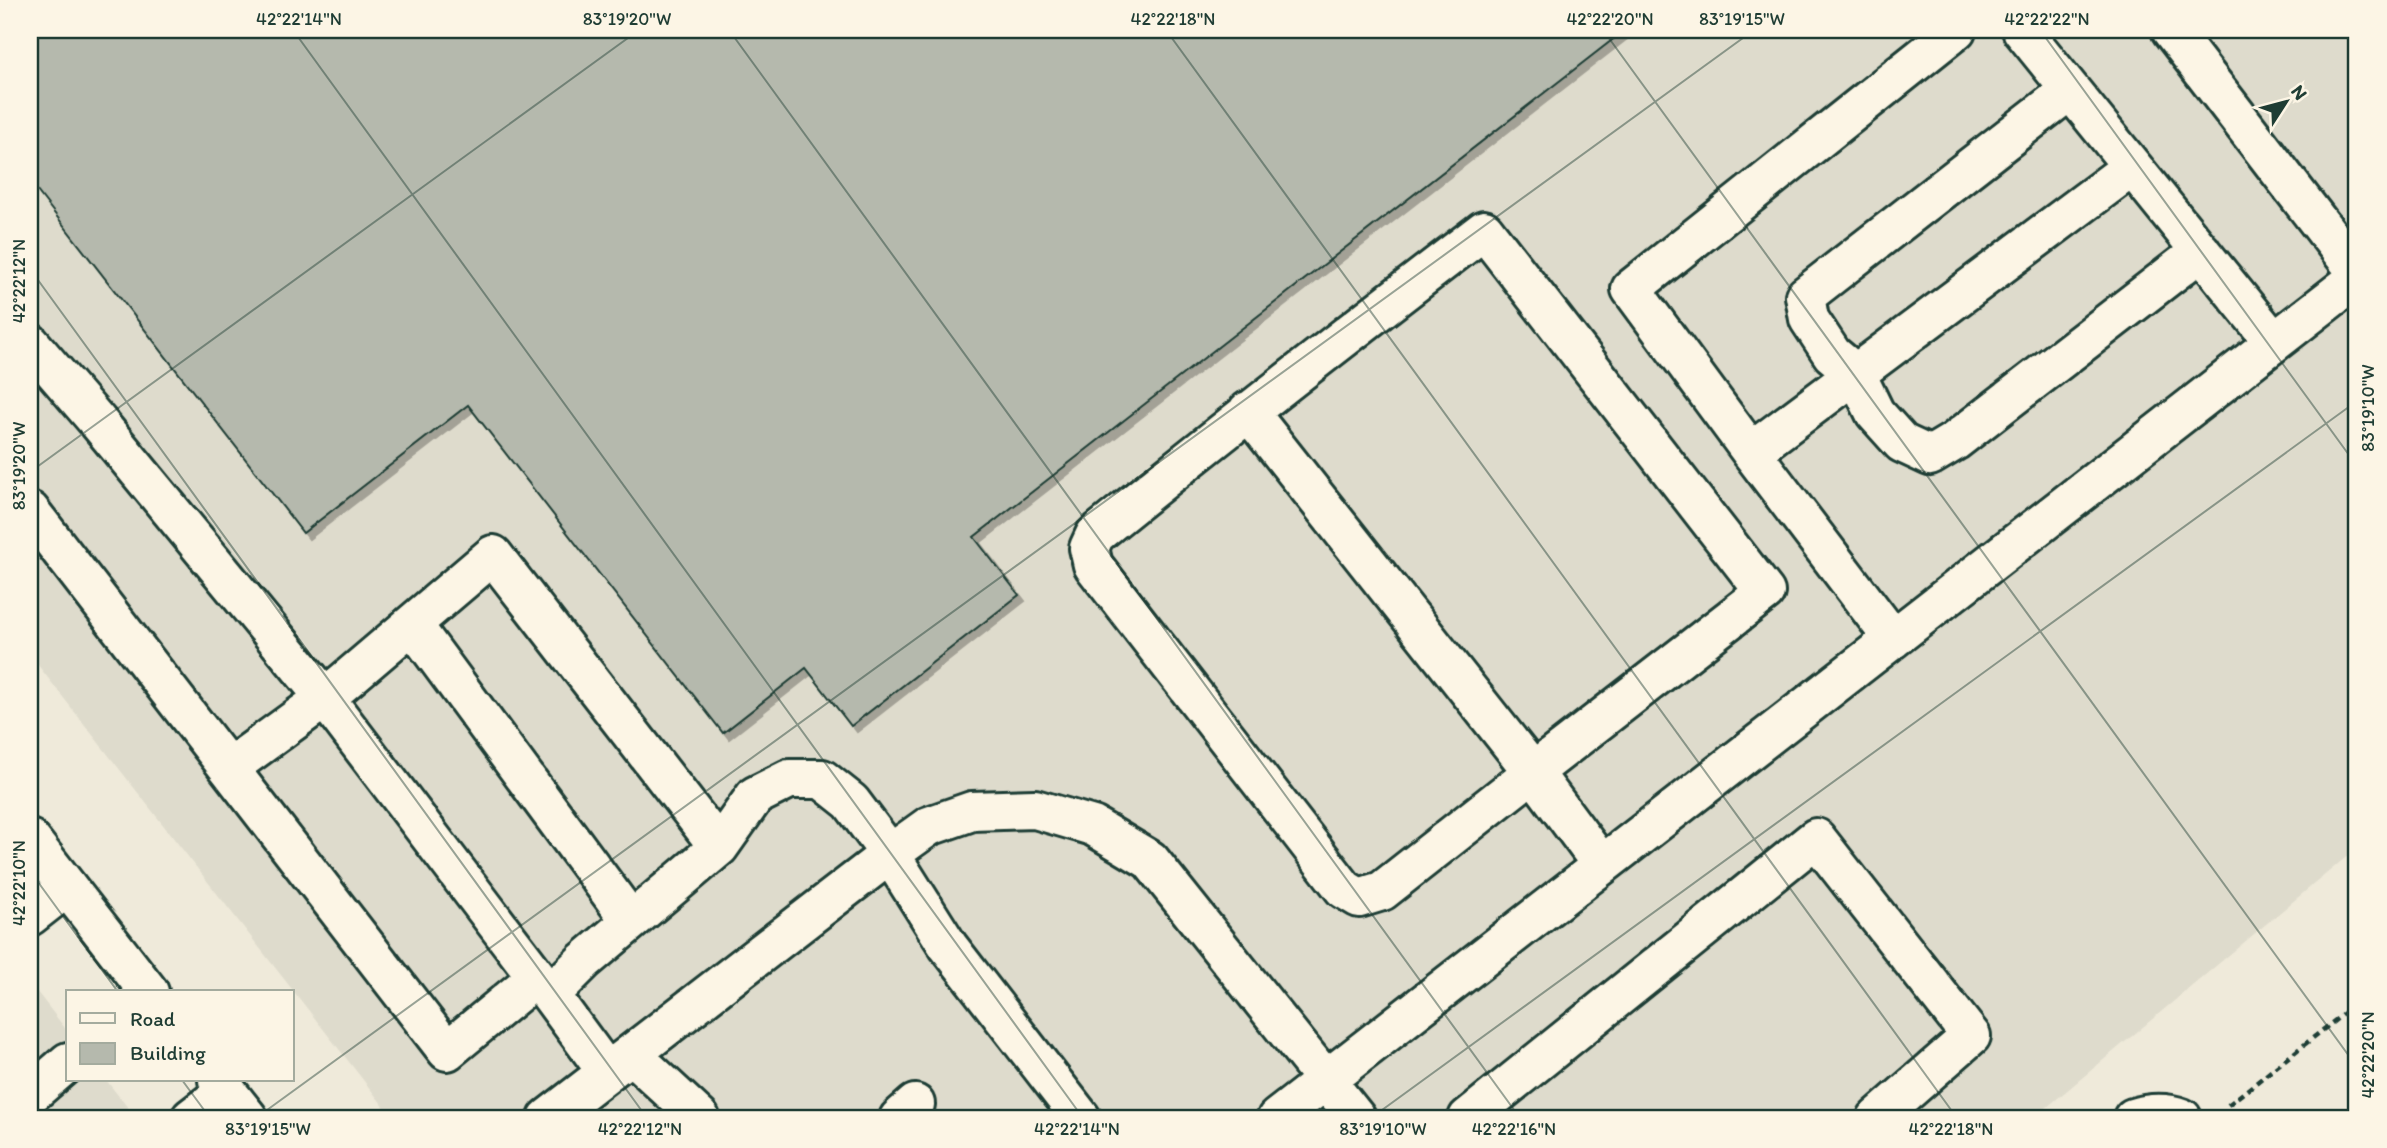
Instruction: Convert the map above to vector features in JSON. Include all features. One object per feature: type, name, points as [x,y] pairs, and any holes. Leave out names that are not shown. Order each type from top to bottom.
[{"type":"main road","points":[[1893,639],[1631,289],[1956,30]]},
{"type":"main road","points":[[2022,30],[2274,342]]},
{"type":"main road","points":[[1277,1118],[2357,275],[2171,30]]},
{"type":"main road","points":[[2070,90],[1805,296],[1810,319],[1817,331],[1832,354],[1856,374],[1875,413],[1902,443],[1930,456],[1955,441],[2201,251]]},
{"type":"main road","points":[[1751,452],[2132,167]]},
{"type":"main road","points":[[1484,230],[1765,592],[1533,772],[1382,891],[1359,898],[1344,889],[1093,565],[1089,548],[1095,535],[1248,411],[1484,230]]},
{"type":"main road","points":[[30,343],[325,698],[544,986],[619,1063],[700,1118]]},
{"type":"main road","points":[[1248,411],[1533,772],[1602,865]]},
{"type":"main road","points":[[30,511],[447,1051],[584,961],[719,847],[755,796],[789,779],[822,779],[851,802],[890,854],[948,946],[1082,1118]]},
{"type":"main road","points":[[229,768],[325,698],[493,555],[719,847]]},
{"type":"main road","points":[[412,624],[631,921]]},
{"type":"main road","points":[[548,1118],[929,826],[972,811],[1035,809],[1093,826],[1150,860],[1356,1118]]},
{"type":"main road","points":[[1468,1118],[1816,838],[1971,1036],[1877,1118]]},
{"type":"main road","points":[[30,839],[147,990]]},
{"type":"main road","points":[[30,916],[67,887]]},
{"type":"main road","points":[[30,1095],[66,1064]]},
{"type":"main road","points":[[191,1118],[231,1096]]},
{"type":"path","points":[[2228,1105],[2357,1003]]},
{"type":"shaded area","points":[[30,30],[2357,30],[2357,848],[2034,1118],[393,1118],[30,655]]},
{"type":"shaded area","points":[[30,983],[66,1029],[66,1082],[108,1082],[136,1118],[30,1118]]},
{"type":"building","points":[[30,30],[1625,30],[974,537],[1019,595],[851,726],[806,668],[723,733],[468,405],[303,533],[30,182]]}]
